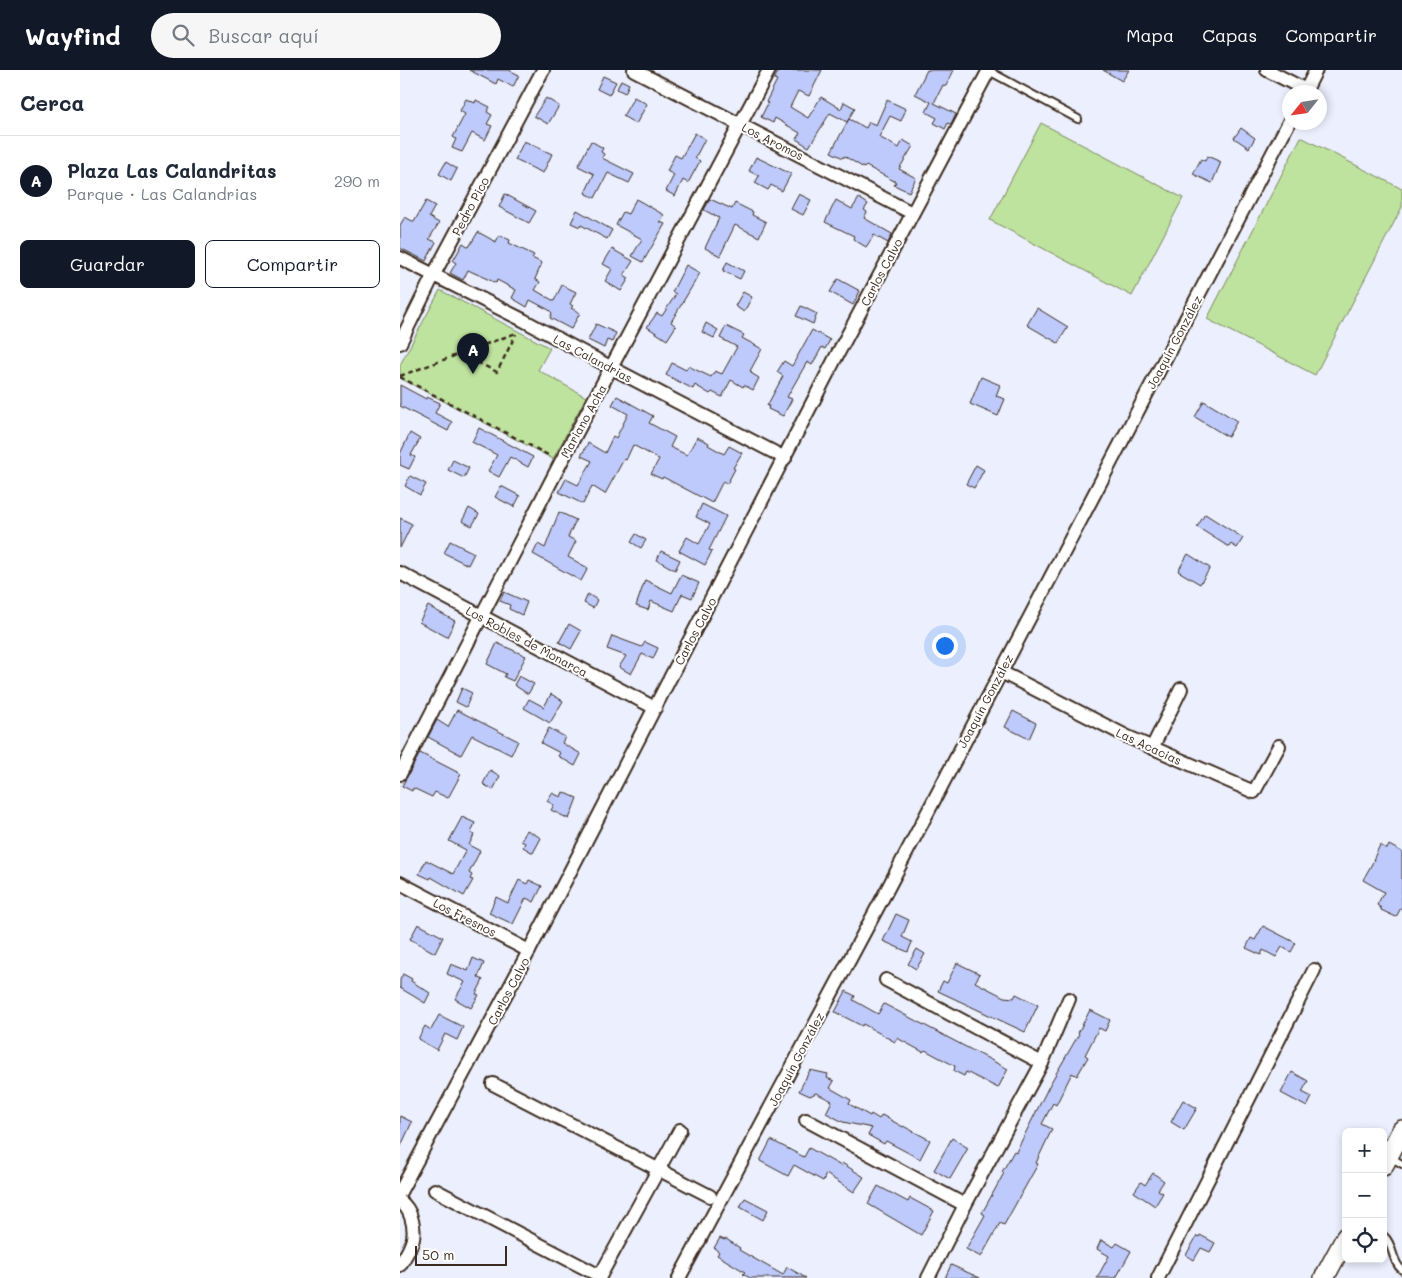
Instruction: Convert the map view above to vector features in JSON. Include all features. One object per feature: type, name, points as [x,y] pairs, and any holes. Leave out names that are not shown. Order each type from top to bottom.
[{"type":"street","name":"Pedro Pico","points":[[400,344],[433,276],[543,70]]},
{"type":"street","name":"Los Aromos","points":[[634,70],[912,213]]},
{"type":"street","name":"Mariano Acha","points":[[400,774],[560,462],[612,368],[769,70]]},
{"type":"street","name":"Carlos Calvo","points":[[400,1192],[530,951],[912,213],[946,154],[989,70]]},
{"type":"street","points":[[1266,70],[1295,85]]},
{"type":"street","points":[[1309,85],[1316,70]]},
{"type":"street","name":"Joaquín González","points":[[678,1278],[892,880],[1286,130]]},
{"type":"street","name":"Las Calandrias","points":[[400,258],[523,320],[785,458]]},
{"type":"street","name":"Los Robles de Monarca","points":[[400,573],[655,708]]},
{"type":"street","name":"Las Acacias","points":[[1001,672],[1152,748],[1254,792],[1279,746]]},
{"type":"street","points":[[1152,748],[1180,689]]},
{"type":"street","name":"Los Fresnos","points":[[400,883],[530,951]]},
{"type":"street","points":[[1158,1278],[1314,970]]},
{"type":"street","points":[[886,980],[1042,1063]]},
{"type":"street","points":[[928,1278],[965,1205],[1042,1063],[1069,999]]},
{"type":"street","points":[[492,1084],[710,1196]]},
{"type":"street","points":[[806,1120],[965,1205]]},
{"type":"street","points":[[435,1190],[600,1277],[680,1130]]},
{"type":"street","points":[[1391,1162],[1402,1130]]},
{"type":"street","points":[[400,1201],[410,1214],[414,1229],[412,1244],[400,1265]]},
{"type":"street","points":[[1324,1278],[1342,1244]]},
{"type":"lane","points":[[989,70],[1078,119]]},
{"type":"lane","points":[[1387,1238],[1395,1261],[1402,1270]]},
{"type":"path","points":[[461,354],[496,372],[523,320]]},
{"type":"path","points":[[400,377],[516,334]]},
{"type":"path","points":[[400,377],[560,462]]},
{"type":"green space","points":[[1041,123],[1183,198],[1132,296],[990,220]]},
{"type":"green space","points":[[1301,137],[1402,189],[1402,207],[1315,375],[1207,319]]},
{"type":"green space","points":[[440,290],[550,348],[538,370],[586,397],[553,459],[400,378],[400,365]]},
{"type":"building","points":[[469,70],[509,70],[519,75],[513,87],[498,79],[496,84]]},
{"type":"building","points":[[779,70],[822,70],[809,96],[798,91],[790,107],[808,118],[821,97],[841,109],[844,102],[855,108],[847,122],[830,113],[809,147],[796,139],[800,133],[775,118],[773,123],[761,117],[777,80],[774,79]]},
{"type":"building","points":[[927,70],[954,70],[946,86],[943,85],[934,103],[956,114],[951,125],[948,123],[945,129],[934,123],[937,118],[926,112],[931,102],[915,94]]},
{"type":"building","points":[[1103,70],[1129,70],[1122,81]]},
{"type":"building","points":[[603,76],[616,82],[609,95],[597,89]]},
{"type":"building","points":[[621,80],[629,84],[625,93],[617,89]]},
{"type":"building","points":[[634,97],[647,104],[636,124],[623,116]]},
{"type":"building","points":[[546,98],[559,106],[548,124],[534,116]]},
{"type":"building","points":[[466,99],[475,103],[476,100],[490,107],[487,112],[492,115],[487,124],[492,126],[485,140],[472,133],[462,152],[452,148],[456,139],[453,137],[465,114],[460,111]]},
{"type":"building","points":[[887,100],[906,109],[901,121],[890,116],[879,137],[899,148],[903,140],[913,146],[899,169],[916,178],[909,192],[894,185],[896,182],[866,166],[864,168],[844,156],[843,158],[831,152],[849,119],[866,128],[869,122],[876,125]]},
{"type":"building","points":[[1241,128],[1255,138],[1249,148],[1234,138]]},
{"type":"building","points":[[695,133],[705,139],[695,158],[700,161],[688,183],[683,180],[675,196],[666,191],[674,175],[667,171],[675,155],[681,158]]},
{"type":"building","points":[[524,141],[552,154],[543,173],[515,160]]},
{"type":"building","points":[[591,141],[603,148],[601,152],[604,154],[602,158],[634,174],[629,183],[608,173],[595,198],[585,193],[594,174],[578,166]]},
{"type":"building","points":[[1207,156],[1221,162],[1212,183],[1193,174],[1201,159],[1205,161]]},
{"type":"building","points":[[756,157],[791,174],[782,191],[771,185],[768,190],[755,183],[759,176],[749,171]]},
{"type":"building","points":[[446,162],[457,169],[451,181],[439,174]]},
{"type":"building","points":[[505,194],[536,211],[529,223],[499,207]]},
{"type":"building","points":[[799,194],[811,200],[803,215],[791,209]]},
{"type":"building","points":[[859,198],[868,204],[864,210],[867,212],[864,218],[892,234],[888,243],[874,235],[866,247],[853,239],[854,236],[825,222],[836,200],[852,209]]},
{"type":"building","points":[[636,199],[664,215],[660,222],[665,224],[643,262],[632,256],[642,239],[616,225],[623,212],[628,214]]},
{"type":"building","points":[[710,199],[732,209],[735,203],[753,212],[752,215],[766,222],[759,237],[735,225],[720,256],[705,248],[719,218],[704,210]]},
{"type":"building","points":[[426,201],[435,206],[429,217],[439,223],[429,239],[436,242],[426,261],[400,248],[400,225],[405,217],[414,222]]},
{"type":"building","points":[[577,210],[612,230],[607,239],[581,225],[580,227],[571,223]]},
{"type":"building","points":[[478,232],[496,242],[499,235],[510,240],[509,243],[534,255],[532,258],[542,263],[535,279],[540,282],[535,290],[554,301],[562,285],[576,292],[570,304],[573,306],[571,308],[580,313],[571,329],[550,318],[552,313],[549,310],[530,300],[527,307],[512,298],[516,290],[497,280],[496,283],[468,270],[463,280],[450,273],[456,263],[453,261],[463,243],[469,247]]},
{"type":"building","points":[[612,249],[633,261],[624,275],[629,278],[621,291],[605,281],[612,269],[603,264]]},
{"type":"building","points":[[727,262],[744,271],[740,279],[723,271]]},
{"type":"building","points":[[686,265],[700,273],[671,322],[676,326],[667,340],[647,327],[657,313],[662,316],[676,294],[672,292]]},
{"type":"building","points":[[838,279],[860,291],[853,305],[830,292]]},
{"type":"building","points":[[743,292],[752,297],[744,312],[735,306]]},
{"type":"building","points":[[801,306],[817,314],[813,324],[796,316]]},
{"type":"building","points":[[1037,308],[1068,327],[1058,343],[1027,325]]},
{"type":"building","points":[[706,323],[718,330],[714,338],[702,332]]},
{"type":"building","points":[[596,324],[616,333],[612,342],[607,340],[604,348],[588,340]]},
{"type":"building","points":[[726,326],[744,335],[742,338],[762,349],[750,371],[759,378],[753,390],[731,380],[722,397],[712,392],[710,394],[695,385],[693,389],[666,375],[672,363],[686,370],[688,366],[711,377],[715,371],[722,374],[737,347],[720,338]]},
{"type":"building","points":[[812,330],[830,340],[825,349],[822,347],[812,365],[807,362],[787,397],[792,399],[783,416],[768,409],[769,406],[767,406],[783,376],[777,372],[784,361],[792,366]]},
{"type":"building","points":[[981,377],[1000,385],[996,396],[1005,399],[998,416],[970,404]]},
{"type":"building","points":[[400,385],[426,399],[427,397],[440,403],[435,413],[452,422],[448,431],[400,406]]},
{"type":"building","points":[[617,396],[653,416],[649,423],[675,437],[670,447],[687,455],[697,437],[724,454],[729,446],[742,453],[733,468],[735,469],[727,484],[723,481],[712,503],[663,477],[662,479],[651,474],[659,459],[633,445],[605,494],[592,486],[583,504],[559,492],[566,479],[578,485],[592,461],[581,456],[588,443],[605,453],[613,436],[616,438],[628,414],[612,405]]},
{"type":"building","points":[[1204,401],[1237,421],[1228,437],[1195,417]]},
{"type":"building","points":[[479,428],[533,457],[528,467],[510,457],[499,477],[488,471],[497,455],[472,442]]},
{"type":"building","points":[[410,433],[420,439],[411,455],[415,457],[409,469],[400,465],[400,454]]},
{"type":"building","points":[[453,460],[469,468],[464,478],[448,470]]},
{"type":"building","points":[[976,465],[984,470],[974,488],[966,484]]},
{"type":"building","points":[[410,476],[426,484],[420,495],[405,486]]},
{"type":"building","points":[[501,486],[520,496],[514,507],[495,497]]},
{"type":"building","points":[[702,504],[726,516],[709,550],[712,551],[705,565],[679,551],[687,537],[699,544],[710,524],[696,517]]},
{"type":"building","points":[[469,508],[479,514],[472,526],[462,521]]},
{"type":"building","points":[[559,512],[576,520],[568,537],[576,541],[568,557],[588,568],[581,581],[533,554],[538,544],[545,548]]},
{"type":"building","points":[[1205,514],[1243,538],[1237,548],[1231,544],[1229,547],[1197,527]]},
{"type":"building","points":[[400,518],[412,524],[400,548]]},
{"type":"building","points":[[636,534],[646,540],[641,548],[631,542]]},
{"type":"building","points":[[450,541],[474,553],[468,565],[444,553]]},
{"type":"building","points":[[661,551],[680,560],[675,570],[657,560]]},
{"type":"building","points":[[1188,554],[1210,568],[1200,584],[1178,571]]},
{"type":"building","points":[[681,575],[699,583],[692,598],[682,594],[674,611],[651,601],[648,610],[636,606],[645,580],[672,593]]},
{"type":"building","points":[[504,592],[527,602],[522,615],[509,609],[510,605],[500,601]]},
{"type":"building","points":[[588,594],[597,600],[593,608],[584,603]]},
{"type":"building","points":[[428,606],[455,621],[447,637],[419,622]]},
{"type":"building","points":[[569,624],[581,631],[571,649],[559,642]]},
{"type":"building","points":[[612,636],[642,647],[645,642],[658,648],[653,659],[642,654],[631,674],[619,667],[626,656],[607,649]]},
{"type":"building","points":[[497,643],[526,656],[513,681],[504,677],[506,674],[487,664]]},
{"type":"building","points":[[519,676],[534,684],[528,694],[514,685]]},
{"type":"building","points":[[462,688],[472,693],[466,707],[456,702]]},
{"type":"building","points":[[551,694],[563,701],[550,723],[524,708],[529,699],[544,707]]},
{"type":"building","points":[[457,710],[518,741],[511,755],[472,735],[461,755],[428,737],[437,720],[448,727]]},
{"type":"building","points":[[1013,711],[1036,723],[1029,739],[1005,727]]},
{"type":"building","points":[[549,728],[565,737],[562,743],[581,754],[575,766],[558,756],[560,753],[541,743]]},
{"type":"building","points":[[420,753],[461,774],[448,798],[435,792],[432,797],[413,788],[412,791],[402,786]]},
{"type":"building","points":[[490,770],[500,776],[493,790],[483,784]]},
{"type":"building","points":[[563,792],[577,798],[569,819],[551,810],[554,805],[547,801],[552,793],[561,797]]},
{"type":"building","points":[[462,817],[475,823],[471,833],[474,835],[469,845],[480,851],[469,873],[472,875],[470,879],[473,880],[464,896],[431,877],[430,879],[419,874],[426,860],[453,874],[466,850],[449,841]]},
{"type":"building","points":[[527,830],[541,838],[533,853],[523,847],[525,843],[521,841]]},
{"type":"building","points":[[1380,845],[1387,849],[1389,845],[1402,852],[1402,906],[1396,917],[1381,910],[1377,905],[1384,892],[1363,880]]},
{"type":"building","points":[[519,880],[527,884],[529,880],[542,886],[534,902],[526,898],[513,924],[489,913],[496,897],[508,903]]},
{"type":"building","points":[[896,914],[909,920],[902,937],[912,942],[908,952],[883,941]]},
{"type":"building","points":[[418,924],[443,937],[435,953],[410,939]]},
{"type":"building","points":[[1263,926],[1296,943],[1291,952],[1282,947],[1276,957],[1263,950],[1261,955],[1246,948],[1251,938],[1255,940]]},
{"type":"building","points":[[917,949],[925,954],[916,969],[908,964]]},
{"type":"building","points":[[473,958],[484,963],[478,977],[483,980],[476,994],[479,995],[471,1008],[455,999],[465,982],[447,974],[451,964],[468,971]]},
{"type":"building","points":[[957,963],[980,974],[975,982],[1004,997],[1014,998],[1016,994],[1038,1005],[1025,1032],[938,991],[943,981],[947,983]]},
{"type":"building","points":[[403,974],[430,993],[425,1003],[400,988],[400,980]]},
{"type":"building","points":[[846,991],[855,996],[853,1000],[878,1014],[884,1004],[1008,1069],[998,1088],[966,1072],[964,1076],[954,1071],[955,1066],[925,1050],[923,1052],[897,1038],[895,1042],[863,1024],[862,1026],[835,1012]]},
{"type":"building","points":[[1090,1010],[1110,1020],[1105,1031],[1099,1028],[1085,1055],[1088,1057],[1077,1076],[1072,1073],[1056,1105],[1053,1103],[1042,1124],[1052,1129],[1036,1163],[1038,1164],[1004,1225],[1000,1223],[981,1257],[966,1249],[985,1215],[982,1213],[1004,1173],[1002,1172],[1014,1151],[1016,1152]]},
{"type":"building","points":[[439,1015],[463,1027],[457,1040],[445,1034],[437,1050],[418,1039],[425,1026],[431,1030]]},
{"type":"building","points":[[810,1070],[828,1074],[827,1078],[834,1081],[830,1088],[851,1100],[849,1104],[879,1119],[882,1115],[930,1140],[920,1159],[886,1141],[884,1144],[868,1135],[872,1128],[843,1122],[826,1113],[832,1101],[816,1093],[810,1096],[799,1091]]},
{"type":"building","points":[[1292,1072],[1308,1081],[1302,1092],[1312,1097],[1307,1107],[1281,1093]]},
{"type":"building","points":[[1183,1100],[1197,1108],[1184,1130],[1171,1122]]},
{"type":"building","points":[[400,1116],[412,1122],[400,1148]]},
{"type":"building","points":[[952,1138],[968,1148],[950,1179],[934,1170]]},
{"type":"building","points":[[771,1140],[804,1157],[809,1148],[841,1166],[842,1163],[864,1177],[854,1192],[826,1174],[823,1181],[794,1165],[788,1176],[760,1161]]},
{"type":"building","points":[[1153,1173],[1164,1181],[1158,1190],[1163,1193],[1155,1206],[1134,1192],[1141,1182],[1145,1185]]},
{"type":"building","points":[[878,1186],[908,1202],[910,1198],[934,1211],[921,1235],[868,1204]]},
{"type":"building","points":[[745,1198],[768,1210],[763,1220],[740,1207]]},
{"type":"building","points":[[1200,1235],[1215,1243],[1210,1252],[1201,1248],[1194,1260],[1186,1255],[1197,1236],[1199,1237]]},
{"type":"building","points":[[720,1238],[726,1239],[740,1248],[739,1250],[783,1275],[787,1267],[806,1278],[750,1278],[743,1274],[745,1272],[717,1255],[719,1252],[714,1248]]},
{"type":"building","points":[[1101,1240],[1114,1247],[1117,1243],[1131,1251],[1116,1278],[1097,1278],[1109,1256],[1097,1249]]},
{"type":"building","points":[[951,1265],[980,1278],[945,1278]]},
{"type":"place","name":"Plaza Las Calandritas","points":[[473,374]]}]
